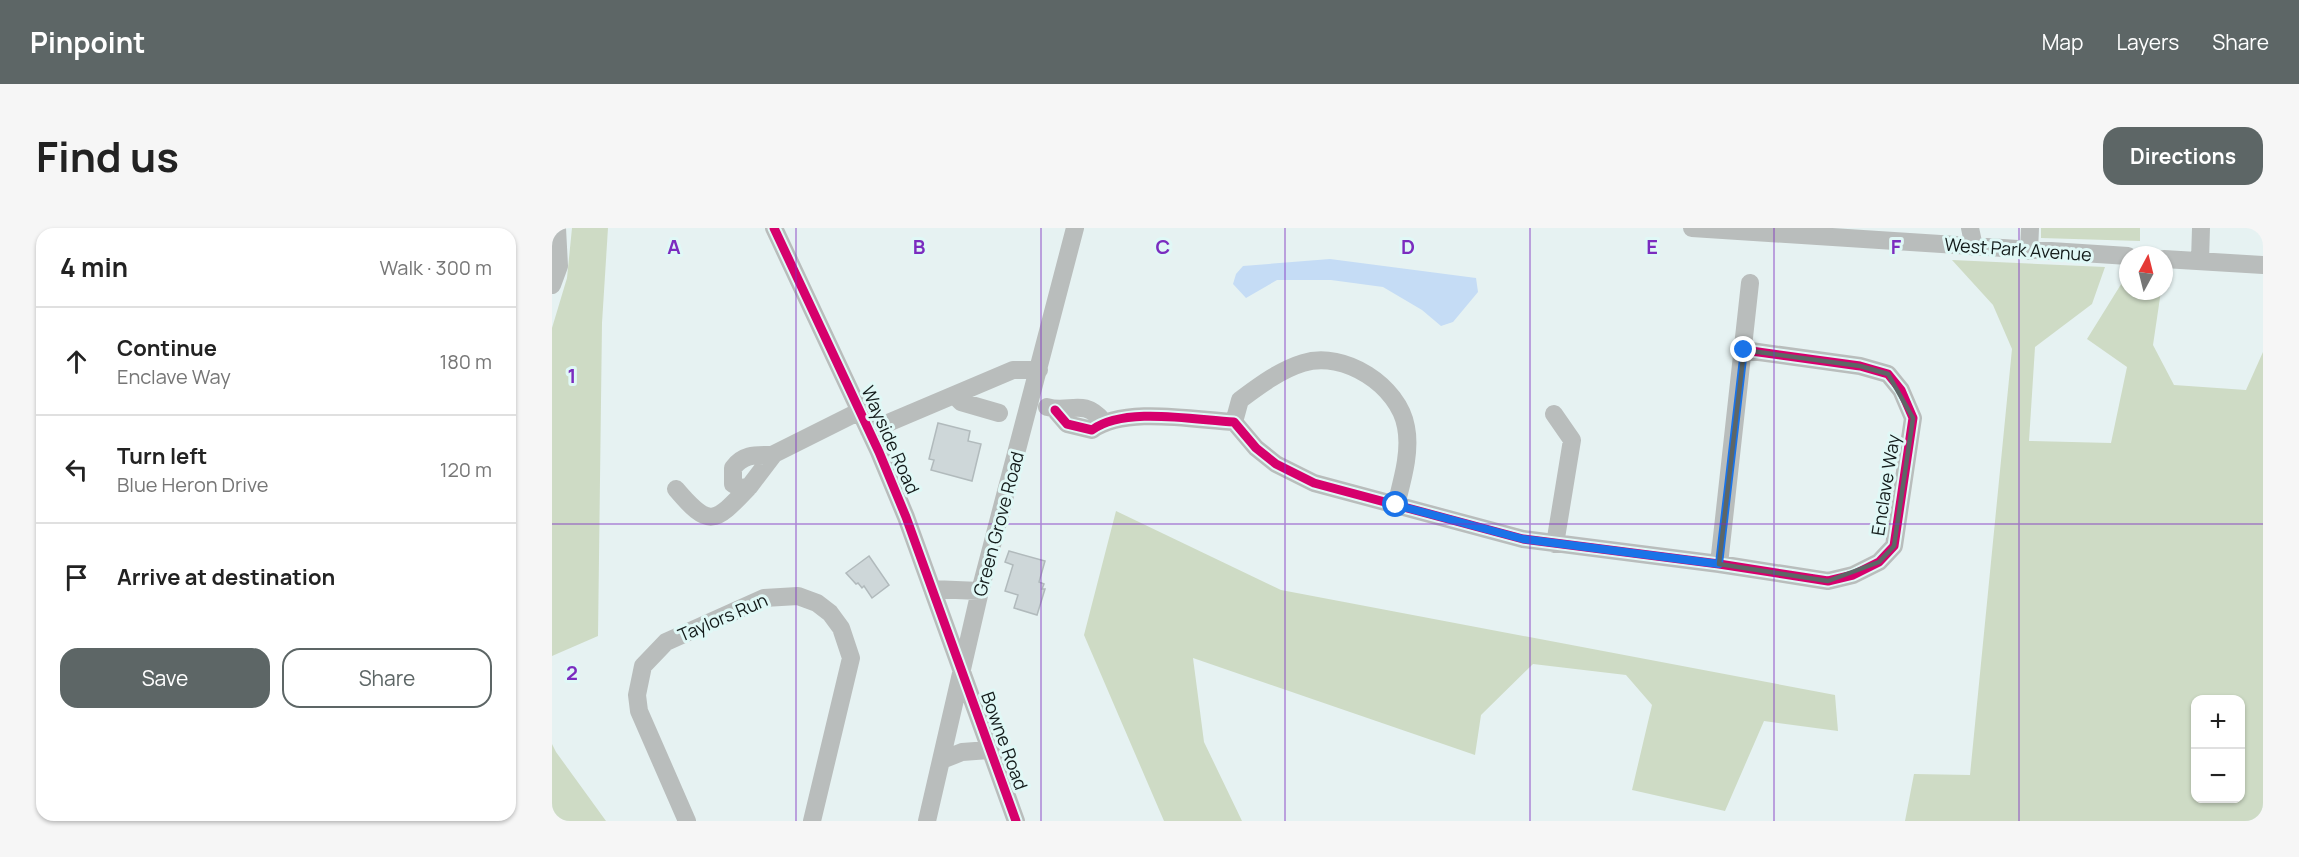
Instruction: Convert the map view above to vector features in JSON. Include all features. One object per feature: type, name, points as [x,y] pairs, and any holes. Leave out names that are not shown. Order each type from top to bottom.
[{"type":"street","points":[[552,285],[559,266],[557,228]]},
{"type":"street","name":"Wayside Road","points":[[774,228],[869,430],[906,517],[962,672]]},
{"type":"street","name":"Green Grove Road","points":[[927,821],[980,591],[1076,228]]},
{"type":"street","name":"West Park Avenue","points":[[1692,228],[1941,236],[1974,248],[2119,256]]},
{"type":"street","points":[[1970,228],[1974,248]]},
{"type":"street","points":[[2029,251],[2030,228]]},
{"type":"street","points":[[2200,261],[2201,228]]},
{"type":"street","points":[[2173,260],[2263,265]]},
{"type":"street","points":[[1719,564],[1750,283]]},
{"type":"street","name":"Enclave Way","points":[[1234,422],[1256,448],[1276,464],[1314,483],[1523,539],[1719,564],[1828,581],[1853,575],[1879,562],[1894,546],[1913,418],[1901,390],[1887,374],[1860,366],[1744,350]]},
{"type":"street","points":[[1031,403],[1055,410],[1067,424],[1092,430],[1103,422],[1130,417],[1234,422],[1240,400],[1267,381],[1305,362],[1332,361],[1361,371],[1392,394],[1406,427],[1405,470],[1396,505]]},
{"type":"street","points":[[869,430],[1013,370],[1039,370]]},
{"type":"street","points":[[955,396],[961,402],[999,413]]},
{"type":"street","points":[[748,488],[740,488],[733,484],[732,471],[737,463],[750,456],[774,454],[860,411]]},
{"type":"street","points":[[1554,414],[1572,440],[1555,544]]},
{"type":"street","points":[[676,489],[698,514],[713,518],[748,488],[774,454]]},
{"type":"street","points":[[932,589],[980,591]]},
{"type":"street","name":"Taylors Run","points":[[687,821],[639,711],[637,695],[643,666],[666,642],[764,598],[784,595],[817,603],[830,614],[841,628],[851,658],[812,821]]},
{"type":"street","name":"Bowne Road","points":[[962,672],[1016,821]]},
{"type":"street","points":[[942,760],[962,752],[989,750]]},
{"type":"highlighted area","points":[[1744,350],[1860,366],[1888,374],[1913,418],[1894,546],[1879,562],[1828,581],[1719,564]]},
{"type":"green space","points":[[572,228],[608,228],[602,323],[598,636],[552,656],[552,328],[567,278]]},
{"type":"green space","points":[[2041,228],[2140,228],[2140,241],[2041,238]]},
{"type":"green space","points":[[1952,260],[2105,267],[2092,304],[2035,347],[2029,441],[2111,443],[2127,367],[2087,339],[2119,287],[2119,300],[2160,300],[2153,345],[2174,385],[2246,390],[2263,352],[2263,821],[1905,821],[1914,774],[1970,775],[2012,349],[1993,305]]},
{"type":"green space","points":[[1116,511],[1281,590],[1835,695],[1838,731],[1764,721],[1725,811],[1632,790],[1652,705],[1626,675],[1533,664],[1481,715],[1475,755],[1193,658],[1204,742],[1242,821],[1164,821],[1084,635]]},
{"type":"green space","points":[[552,744],[556,752],[606,821],[552,821]]},
{"type":"water","points":[[1330,259],[1476,278],[1478,292],[1453,322],[1441,326],[1422,310],[1383,287],[1331,280],[1277,280],[1246,298],[1233,284],[1236,274],[1243,266]]},
{"type":"building","points":[[938,423],[970,431],[968,441],[981,444],[972,481],[931,470],[934,460],[929,459]]},
{"type":"building","points":[[1009,551],[1045,561],[1039,582],[1044,584],[1042,589],[1045,589],[1037,615],[1014,608],[1018,595],[1005,591],[1013,565],[1005,562]]},
{"type":"building","points":[[869,556],[889,585],[872,598],[864,586],[862,588],[858,583],[856,584],[846,573]]},
{"type":"cycle path","points":[[774,228],[879,452],[906,517],[1016,821]]},
{"type":"cycle path","points":[[1055,410],[1067,424],[1092,430],[1122,418],[1141,416],[1234,422],[1256,448],[1276,464],[1314,483],[1523,539],[1719,564],[1828,581],[1853,575],[1879,562],[1894,546],[1913,418],[1901,390],[1888,374],[1860,366],[1744,350]]},
{"type":"route","points":[[1396,505],[1523,539],[1719,564],[1744,350]]}]
